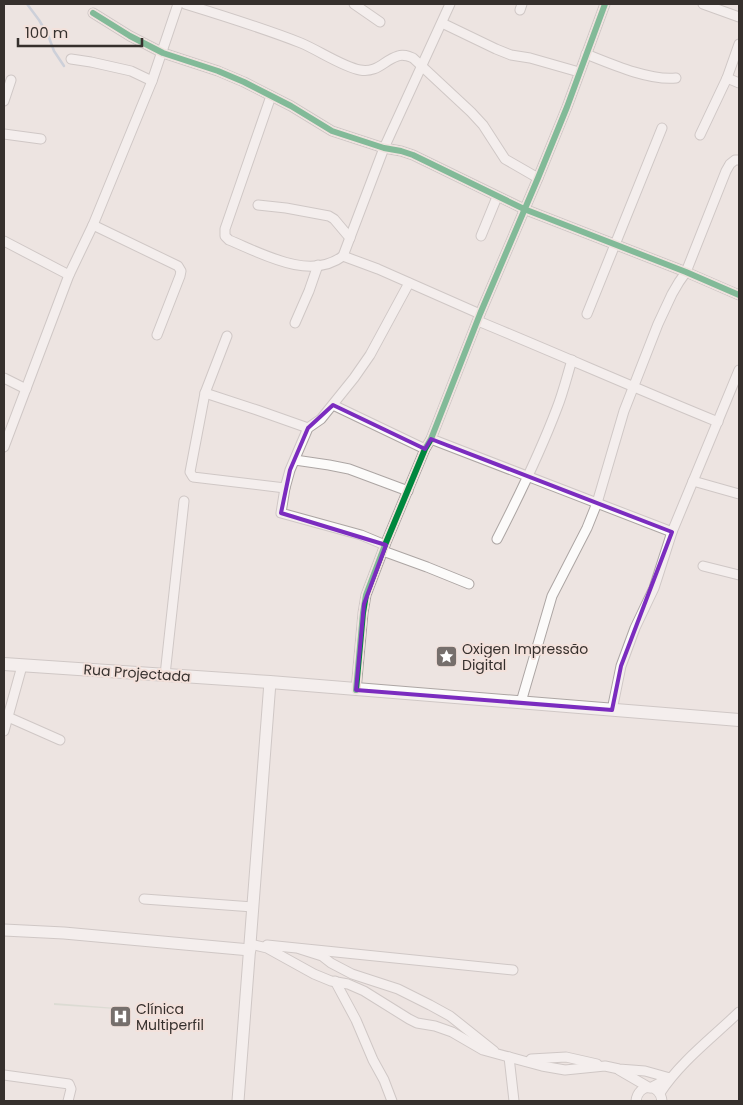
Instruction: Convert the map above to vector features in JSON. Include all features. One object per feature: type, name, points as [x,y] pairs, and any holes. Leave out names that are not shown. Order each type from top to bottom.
[{"type":"main road","name":"Rua Projectada","points":[[4,664],[270,682],[739,720]]},
{"type":"street","points":[[4,447],[69,276],[93,225],[163,53],[178,4]]},
{"type":"street","points":[[186,4],[279,34],[359,70],[374,69],[398,56],[405,55],[413,58],[483,125],[506,159],[538,178]]},
{"type":"street","points":[[354,4],[380,22]]},
{"type":"street","points":[[367,13],[371,4]]},
{"type":"street","points":[[271,96],[225,230],[225,236],[229,240],[282,262],[308,266],[337,261],[343,256],[384,148],[450,4]]},
{"type":"street","points":[[356,690],[364,604],[372,579],[538,178],[605,4]]},
{"type":"street","points":[[704,4],[721,7],[739,17]]},
{"type":"street","points":[[93,13],[130,36],[163,53],[218,70],[291,106],[332,131],[384,148],[413,155],[524,209],[616,244],[739,295]]},
{"type":"street","points":[[442,23],[504,52],[579,72]]},
{"type":"street","points":[[700,135],[727,78],[739,44]]},
{"type":"street","points":[[586,54],[614,66],[643,74],[676,78]]},
{"type":"street","points":[[71,59],[132,71],[152,81]]},
{"type":"street","points":[[727,78],[739,83]]},
{"type":"street","points":[[4,100],[11,80]]},
{"type":"street","points":[[587,314],[662,128]]},
{"type":"street","points":[[4,134],[41,138]]},
{"type":"street","points":[[521,702],[552,596],[587,528],[597,503],[617,433],[633,388],[662,316],[686,272],[726,171],[730,164],[735,160],[739,160]]},
{"type":"street","points":[[482,236],[497,197]]},
{"type":"street","points":[[258,205],[329,216],[334,219],[350,238]]},
{"type":"street","points":[[93,225],[178,266],[182,271],[157,335]]},
{"type":"street","points":[[4,242],[69,276]]},
{"type":"street","points":[[343,256],[409,283],[479,318],[633,388],[718,422]]},
{"type":"street","points":[[295,323],[318,265]]},
{"type":"street","points":[[409,283],[370,355],[354,378],[321,419],[308,428],[290,470],[281,513],[361,535],[384,548],[469,584]]},
{"type":"street","points":[[227,336],[205,393],[190,472],[193,476],[285,488]]},
{"type":"street","points":[[497,539],[528,477],[558,406],[572,360]]},
{"type":"street","points":[[612,710],[621,666],[635,628],[654,588],[672,532],[739,370]]},
{"type":"street","points":[[4,378],[26,390]]},
{"type":"street","points":[[205,393],[308,428]]},
{"type":"street","points":[[333,405],[425,449]]},
{"type":"street","points":[[431,439],[672,532]]},
{"type":"street","points":[[295,460],[349,469],[408,491]]},
{"type":"street","points":[[693,481],[739,494]]},
{"type":"street","points":[[164,675],[184,501]]},
{"type":"street","points":[[703,566],[739,575]]},
{"type":"street","points":[[4,731],[22,666]]},
{"type":"street","points":[[238,1101],[270,682]]},
{"type":"street","points":[[8,717],[60,740]]},
{"type":"street","points":[[144,899],[253,907]]},
{"type":"street","points":[[4,930],[267,948],[314,974],[364,991],[416,1023],[435,1026],[452,1032],[483,1050],[509,1057],[527,1059],[566,1057],[585,1060],[627,1074],[650,1088],[657,1090],[662,1099]]},
{"type":"street","points":[[250,947],[300,948],[513,970]]},
{"type":"street","points":[[300,948],[322,956],[352,974],[387,985],[416,998],[450,1016],[487,1046],[509,1057]]},
{"type":"street","points":[[335,981],[356,1020],[392,1101]]},
{"type":"street","points":[[636,1101],[639,1092],[670,1078],[739,1012]]},
{"type":"street","points":[[509,1057],[514,1101]]},
{"type":"street","points":[[605,1066],[645,1071],[670,1078]]},
{"type":"street","points":[[4,1075],[69,1084],[71,1089],[68,1101]]},
{"type":"street","points":[[662,1099],[670,1078]]},
{"type":"highlighted area","points":[[333,405],[425,449],[431,439],[672,532],[621,666],[612,710],[356,690],[364,604],[386,545],[281,513],[290,470],[308,428]]},
{"type":"green space","points":[[54,1003],[117,1008],[54,1005]]},
{"type":"waterway","points":[[27,4],[48,35],[54,51],[64,66]]},
{"type":"cycle path","points":[[356,690],[366,595],[385,545],[425,449],[431,439],[480,314],[567,107],[605,4]]},
{"type":"cycle path","points":[[93,13],[130,36],[163,53],[218,71],[244,82],[291,106],[332,131],[384,148],[413,155],[524,209],[686,272],[739,295]]},
{"type":"place","name":"Oxigen Impressão Digital","points":[[446,657]]},
{"type":"place","name":"Clínica Multiperfil","points":[[120,1017]]}]
